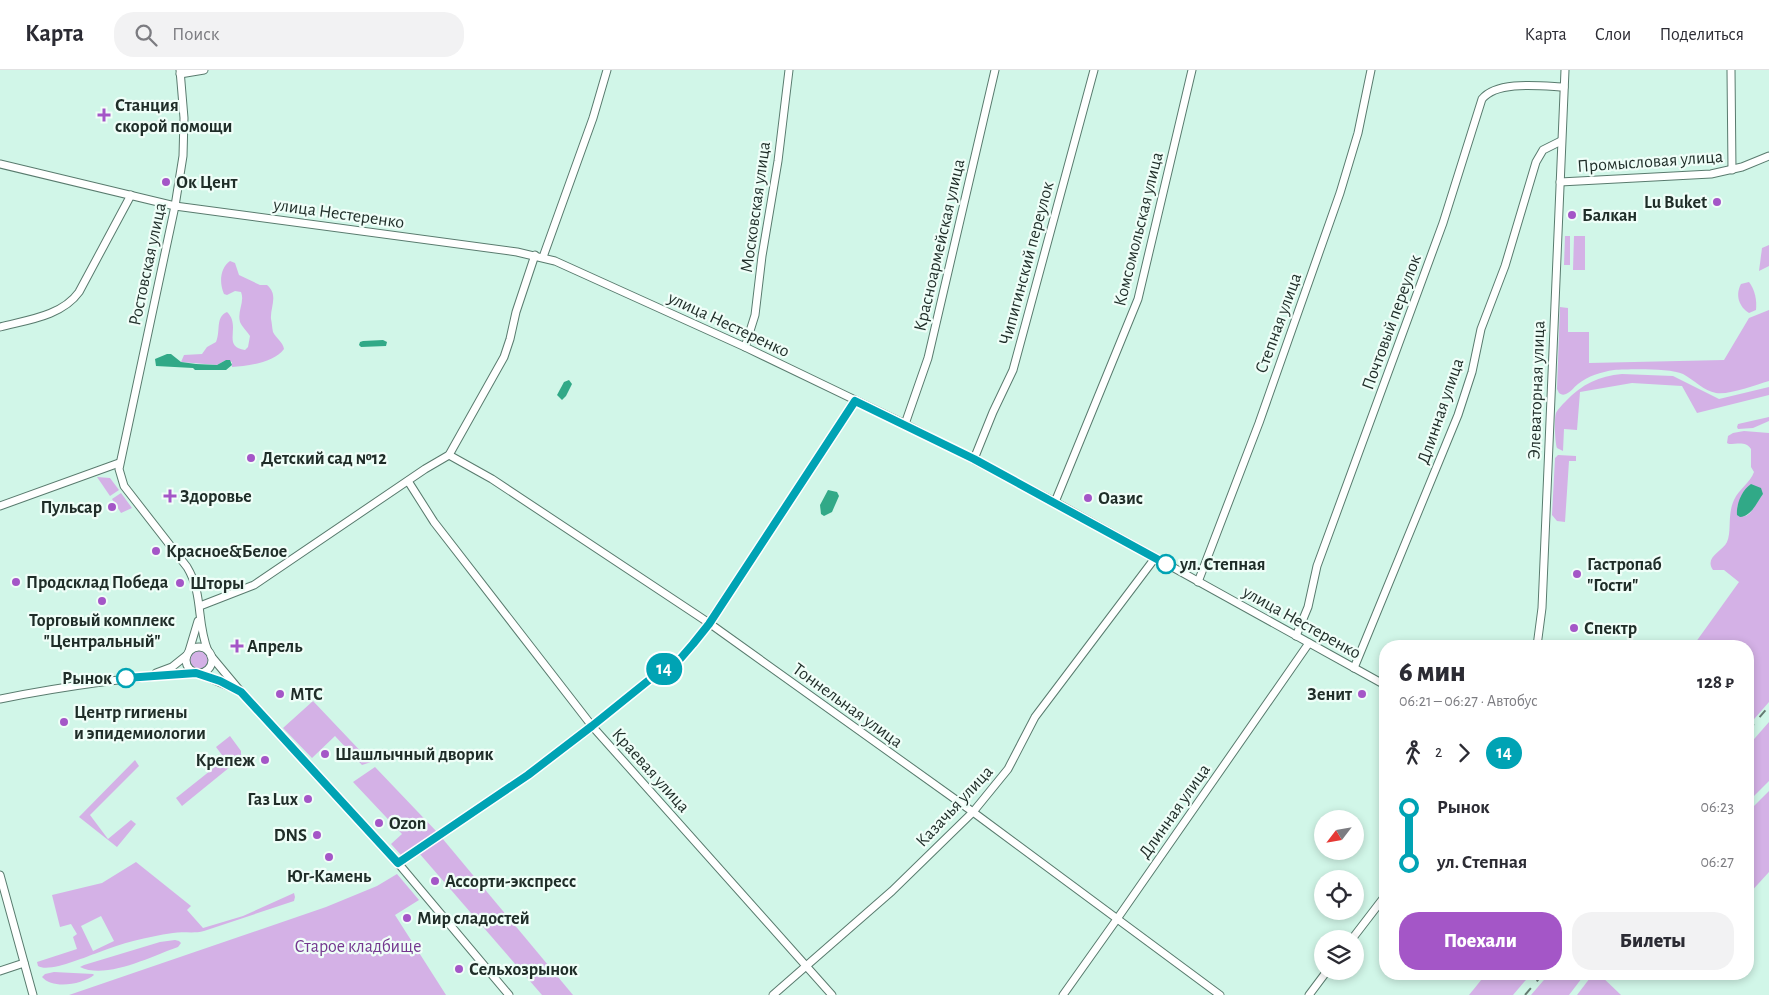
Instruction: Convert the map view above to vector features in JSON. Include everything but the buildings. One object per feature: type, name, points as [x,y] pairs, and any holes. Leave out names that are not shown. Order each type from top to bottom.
[{"type":"street","points":[[180,72],[204,70]]},
{"type":"street","points":[[544,257],[585,142],[607,70]]},
{"type":"street","name":"Московская улица","points":[[745,347],[755,315],[778,161],[788,70]]},
{"type":"street","name":"Красноармейская улица","points":[[905,424],[928,358],[995,70]]},
{"type":"street","name":"Чипигинский переулок","points":[[974,459],[1013,370],[1094,70]]},
{"type":"street","name":"Комсомольская улица","points":[[1055,502],[1134,312],[1192,70]]},
{"type":"street","name":"Степная улица","points":[[1198,582],[1259,424],[1337,201],[1358,134],[1371,70]]},
{"type":"street","points":[[1562,138],[1565,70]]},
{"type":"street","points":[[1731,70],[1732,170]]},
{"type":"street","name":"Ростовская улица","points":[[119,463],[175,206],[184,146],[184,118],[180,72]]},
{"type":"street","name":"Почтовый переулок","points":[[1296,636],[1308,607],[1318,566],[1443,223],[1482,99],[1489,92],[1508,87],[1564,87]]},
{"type":"street","name":"Элеваторная улица","points":[[1538,640],[1542,598],[1562,138]]},
{"type":"street","name":"Длинная улица","points":[[1354,668],[1458,415],[1472,372],[1481,329],[1505,266],[1536,162],[1543,150],[1562,138]]},
{"type":"street","name":"Промысловая улица","points":[[1560,182],[1711,174],[1732,170],[1769,156]]},
{"type":"street","name":"улица Нестеренко","points":[[0,164],[175,206],[544,257],[745,347],[974,459],[1379,682]]},
{"type":"street","points":[[0,327],[57,311],[73,299],[79,292],[131,195]]},
{"type":"street","points":[[200,610],[254,585],[449,455],[507,350],[516,312],[535,255]]},
{"type":"street","points":[[398,863],[528,775],[649,680],[683,656],[709,624],[855,401]]},
{"type":"street","name":"Тоннельная улица","points":[[449,455],[492,479],[709,624],[972,812],[1220,995]]},
{"type":"street","points":[[0,506],[119,463],[119,474],[124,486],[190,572],[196,585],[202,632],[212,663],[206,671],[197,673],[146,676],[54,688],[0,699]]},
{"type":"street","name":"Краевая улица","points":[[408,481],[434,522],[592,726],[832,995]]},
{"type":"street","name":"Казачья улица","points":[[773,995],[892,891],[972,812],[1008,769],[1038,712],[1155,558]]},
{"type":"street","points":[[200,610],[195,636],[186,664],[191,670],[241,692]]},
{"type":"street","name":"Длинная улица","points":[[1062,995],[1309,643]]},
{"type":"street","points":[[146,676],[172,667],[194,648],[200,647],[210,654],[241,692],[398,863],[509,995]]},
{"type":"street","points":[[0,875],[32,995]]},
{"type":"street","points":[[1359,930],[1379,904]]},
{"type":"street","points":[[0,971],[24,963]]},
{"type":"street","points":[[1309,995],[1320,980]]},
{"type":"green space","points":[[1565,236],[1570,236],[1570,265],[1564,265]]},
{"type":"green space","points":[[1574,236],[1585,236],[1585,270],[1573,270]]},
{"type":"green space","points":[[1769,245],[1769,266],[1759,271],[1762,248]]},
{"type":"green space","points":[[230,261],[235,263],[239,275],[260,285],[267,285],[271,289],[273,293],[271,319],[273,332],[284,349],[274,358],[245,366],[232,367],[232,362],[226,360],[217,365],[181,362],[184,355],[202,354],[207,347],[216,342],[221,317],[227,312],[233,323],[234,345],[245,350],[248,347],[250,336],[239,318],[242,299],[241,292],[235,291],[227,295],[224,294],[221,285],[222,272]]},
{"type":"green space","points":[[1749,282],[1756,299],[1756,310],[1749,313],[1740,304],[1738,292],[1741,284]]},
{"type":"green space","points":[[1560,307],[1568,308],[1568,332],[1589,332],[1589,363],[1724,360],[1749,318],[1769,310],[1769,381],[1735,391],[1716,393],[1707,390],[1677,372],[1649,369],[1614,370],[1600,373],[1582,381],[1564,395],[1559,393],[1557,389]]},
{"type":"green space","points":[[1622,374],[1673,376],[1719,399],[1769,387],[1769,395],[1697,413],[1682,386],[1632,383],[1580,392],[1577,430],[1564,429],[1563,451],[1557,448],[1555,416],[1561,407],[1578,390],[1591,382]]},
{"type":"green space","points":[[1769,417],[1769,421],[1753,428],[1738,429],[1737,427],[1738,424]]},
{"type":"green space","points":[[1744,431],[1769,433],[1769,702],[1754,719],[1754,640],[1697,640],[1739,582],[1724,570],[1713,570],[1711,565],[1712,558],[1727,542],[1734,500],[1754,472],[1751,467],[1751,449],[1749,446],[1739,443],[1729,444],[1727,443],[1728,436]],"holes":[[[1744,491],[1763,494],[1746,516],[1737,507]]]},
{"type":"green space","points":[[1558,455],[1576,456],[1576,461],[1569,461],[1565,522],[1557,521],[1552,515],[1555,458]]},
{"type":"green space","points":[[97,477],[110,478],[119,490],[110,496]]},
{"type":"green space","points":[[121,493],[132,508],[121,513],[112,499]]},
{"type":"green space","points":[[199,650],[206,653],[209,660],[206,667],[199,670],[192,667],[189,660],[192,653]]},
{"type":"green space","points":[[313,701],[371,762],[362,765],[335,736],[312,758],[283,728]]},
{"type":"green space","points":[[1769,722],[1769,781],[1754,796],[1754,739]]},
{"type":"green space","points":[[230,736],[241,751],[241,758],[182,806],[176,798],[225,759],[216,747]]},
{"type":"green space","points":[[135,760],[139,766],[90,815],[108,839],[131,820],[136,824],[117,847],[79,817]]},
{"type":"green space","points":[[375,767],[437,832],[401,855],[391,844],[402,834],[353,782]]},
{"type":"green space","points":[[1769,791],[1769,872],[1754,888],[1754,806]]},
{"type":"green space","points":[[442,838],[573,995],[542,995],[419,853]]},
{"type":"green space","points":[[136,862],[191,906],[187,910],[203,928],[243,916],[294,893],[295,897],[294,901],[204,931],[177,932],[153,936],[116,946],[58,966],[43,968],[38,966],[37,962],[77,949],[73,937],[77,934],[71,924],[60,927],[52,895],[102,883]],"holes":[[[101,916],[114,941],[93,951],[81,926]]]},
{"type":"green space","name":"Старое кладбище","points":[[397,874],[419,900],[395,915],[446,995],[69,995],[326,907],[377,886]]},
{"type":"green space","points":[[175,940],[181,943],[178,947],[116,969],[103,971],[80,967],[160,942]]},
{"type":"green space","points":[[54,972],[94,975],[83,981],[68,984],[53,983],[42,977],[45,974]]},
{"type":"green space","points":[[1481,980],[1526,980],[1513,995],[1469,995]]},
{"type":"green space","points":[[1544,980],[1580,980],[1569,995],[1531,995]]},
{"type":"green space","points":[[1588,980],[1605,980],[1621,995],[1577,995]]},
{"type":"shaded area","points":[[383,340],[387,342],[386,346],[361,347],[359,345],[363,341]]},
{"type":"shaded area","points":[[171,354],[181,362],[217,365],[230,360],[232,365],[226,370],[195,370],[193,368],[156,366],[155,359]]},
{"type":"shaded area","points":[[569,380],[572,384],[562,400],[557,395],[564,382]]},
{"type":"shaded area","points":[[1751,484],[1761,488],[1763,494],[1748,514],[1740,517],[1737,515],[1739,502],[1742,494]]},
{"type":"shaded area","points":[[828,490],[837,492],[839,496],[832,512],[824,516],[821,514],[820,505]]},
{"type":"railway","points":[[1754,724],[1769,706]]},
{"type":"railway","points":[[1525,995],[1538,980]]},
{"type":"bus line","name":"14","points":[[126,678],[198,673],[220,681],[241,692],[398,863],[528,775],[667,666],[683,656],[709,624],[855,401],[974,459],[1166,564]]},
{"type":"place","name":"Станция скорой помощи","points":[[104,115]]},
{"type":"place","name":"Ок Цент","points":[[166,182]]},
{"type":"place","name":"Lu Buket","points":[[1717,202]]},
{"type":"place","name":"Балкан","points":[[1572,215]]},
{"type":"place","name":"Детский сад №12","points":[[251,458]]},
{"type":"place","name":"Здоровье","points":[[170,496]]},
{"type":"place","name":"Оазис","points":[[1088,498]]},
{"type":"place","name":"Пульсар","points":[[112,507]]},
{"type":"place","name":"Красное&Белое","points":[[156,551]]},
{"type":"place","name":"ул. Степная","points":[[1166,564]]},
{"type":"place","name":"Гастропаб \"Гости\"","points":[[1577,574]]},
{"type":"place","name":"Продсклад Победа","points":[[16,582]]},
{"type":"place","name":"Шторы","points":[[180,583]]},
{"type":"place","name":"Торговый комплекс \"Центральный\"","points":[[102,601]]},
{"type":"place","name":"Спектр","points":[[1574,628]]},
{"type":"place","name":"Апрель","points":[[237,646]]},
{"type":"place","name":"Рынок","points":[[126,678]]},
{"type":"place","name":"МТС","points":[[280,694]]},
{"type":"place","name":"Зенит","points":[[1362,694]]},
{"type":"place","name":"Центр гигиены и эпидемиологии","points":[[64,722]]},
{"type":"place","name":"Шашлычный дворик","points":[[325,754]]},
{"type":"place","name":"Крепеж","points":[[265,760]]},
{"type":"place","name":"Газ Lux","points":[[308,799]]},
{"type":"place","name":"Ozon","points":[[379,823]]},
{"type":"place","name":"DNS","points":[[317,835]]},
{"type":"place","name":"Юг-Камень","points":[[329,857]]},
{"type":"place","name":"Ассорти-экспресс","points":[[435,881]]},
{"type":"place","name":"Мир сладостей","points":[[407,918]]},
{"type":"place","name":"Сельхозрынок","points":[[459,969]]}]
